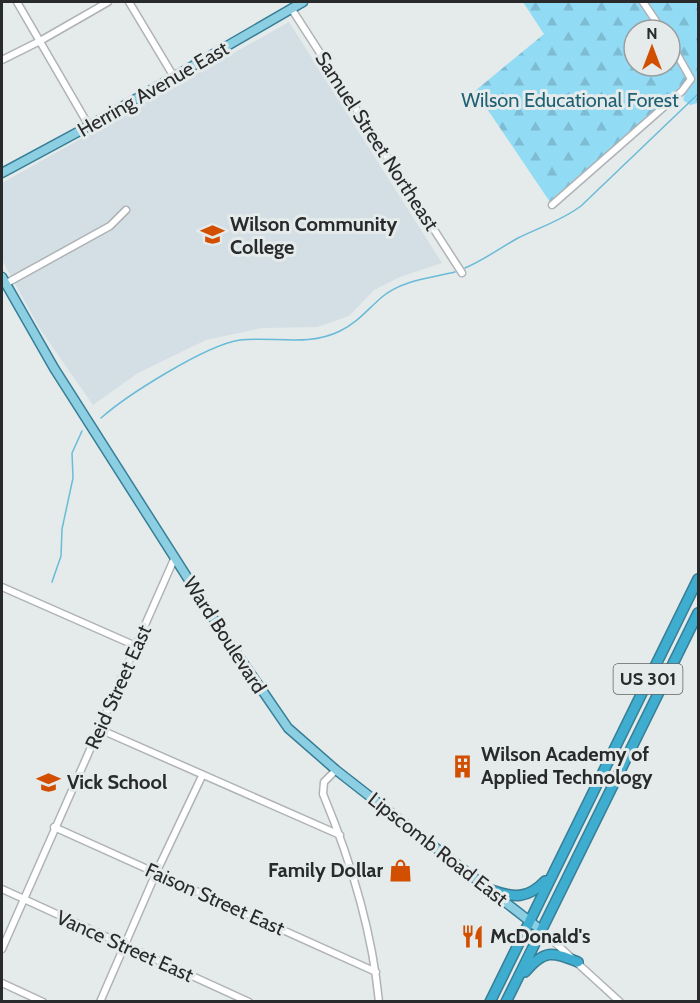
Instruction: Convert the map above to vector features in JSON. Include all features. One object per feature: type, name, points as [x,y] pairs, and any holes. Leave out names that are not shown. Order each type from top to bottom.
[{"type":"highway","name":"US 301","points":[[490,1002],[699,579]]},
{"type":"highway","name":"US 301","points":[[506,1002],[699,613]]},
{"type":"highway","points":[[491,890],[512,896],[528,895],[551,875]]},
{"type":"highway","points":[[516,982],[543,955],[558,954],[578,962]]},
{"type":"main road","name":"Herring Avenue East","points":[[2,173],[89,126],[300,2]]},
{"type":"main road","name":"Ward Boulevard","points":[[3,281],[54,368],[269,703],[288,728],[336,770]]},
{"type":"main road","name":"Lipscomb Road East","points":[[336,770],[541,930]]},
{"type":"street","points":[[17,2],[89,126]]},
{"type":"street","points":[[2,60],[108,2]]},
{"type":"street","points":[[129,2],[174,77]]},
{"type":"street","points":[[643,2],[654,18]]},
{"type":"street","name":"Samuel Street Northeast","points":[[291,8],[462,273]]},
{"type":"street","points":[[552,205],[682,91],[691,79],[682,63]]},
{"type":"street","points":[[3,281],[110,226],[126,210]]},
{"type":"street","name":"Reid Street East","points":[[2,949],[22,899],[175,556]]},
{"type":"street","points":[[2,587],[136,646]]},
{"type":"street","points":[[99,729],[340,835]]},
{"type":"street","points":[[336,770],[322,787],[360,898],[380,1002]]},
{"type":"street","points":[[100,1002],[156,873],[202,776]]},
{"type":"street","name":"Faison Street East","points":[[54,827],[376,972]]},
{"type":"street","name":"Vance Street East","points":[[2,889],[249,1002]]},
{"type":"street","name":"Lipscomb Road East","points":[[541,930],[620,1002]]},
{"type":"street","points":[[2,983],[43,1002]]},
{"type":"shaded area","name":"Wilson Community College","points":[[289,22],[442,263],[400,277],[374,290],[349,316],[317,327],[262,328],[206,340],[138,373],[93,405],[40,329],[2,260],[2,183]]},
{"type":"green space","name":"Wilson Educational Forest","points":[[523,2],[698,2],[698,103],[690,105],[683,100],[685,93],[552,205],[475,91],[544,34]]},
{"type":"waterway","points":[[465,268],[581,206],[698,94]]},
{"type":"waterway","points":[[101,418],[147,385],[208,351],[240,340],[303,340],[328,336],[352,324],[390,291],[417,280],[455,272]]},
{"type":"waterway","points":[[52,582],[61,556],[62,529],[73,478],[72,453],[82,431]]},
{"type":"place","name":"Wilson Community College","points":[[212,235]]},
{"type":"place","name":"Wilson Academy of Applied Technology","points":[[463,766]]},
{"type":"place","name":"Vick School","points":[[49,782]]},
{"type":"place","name":"Family Dollar","points":[[401,870]]},
{"type":"place","name":"McDonald's","points":[[472,936]]}]
